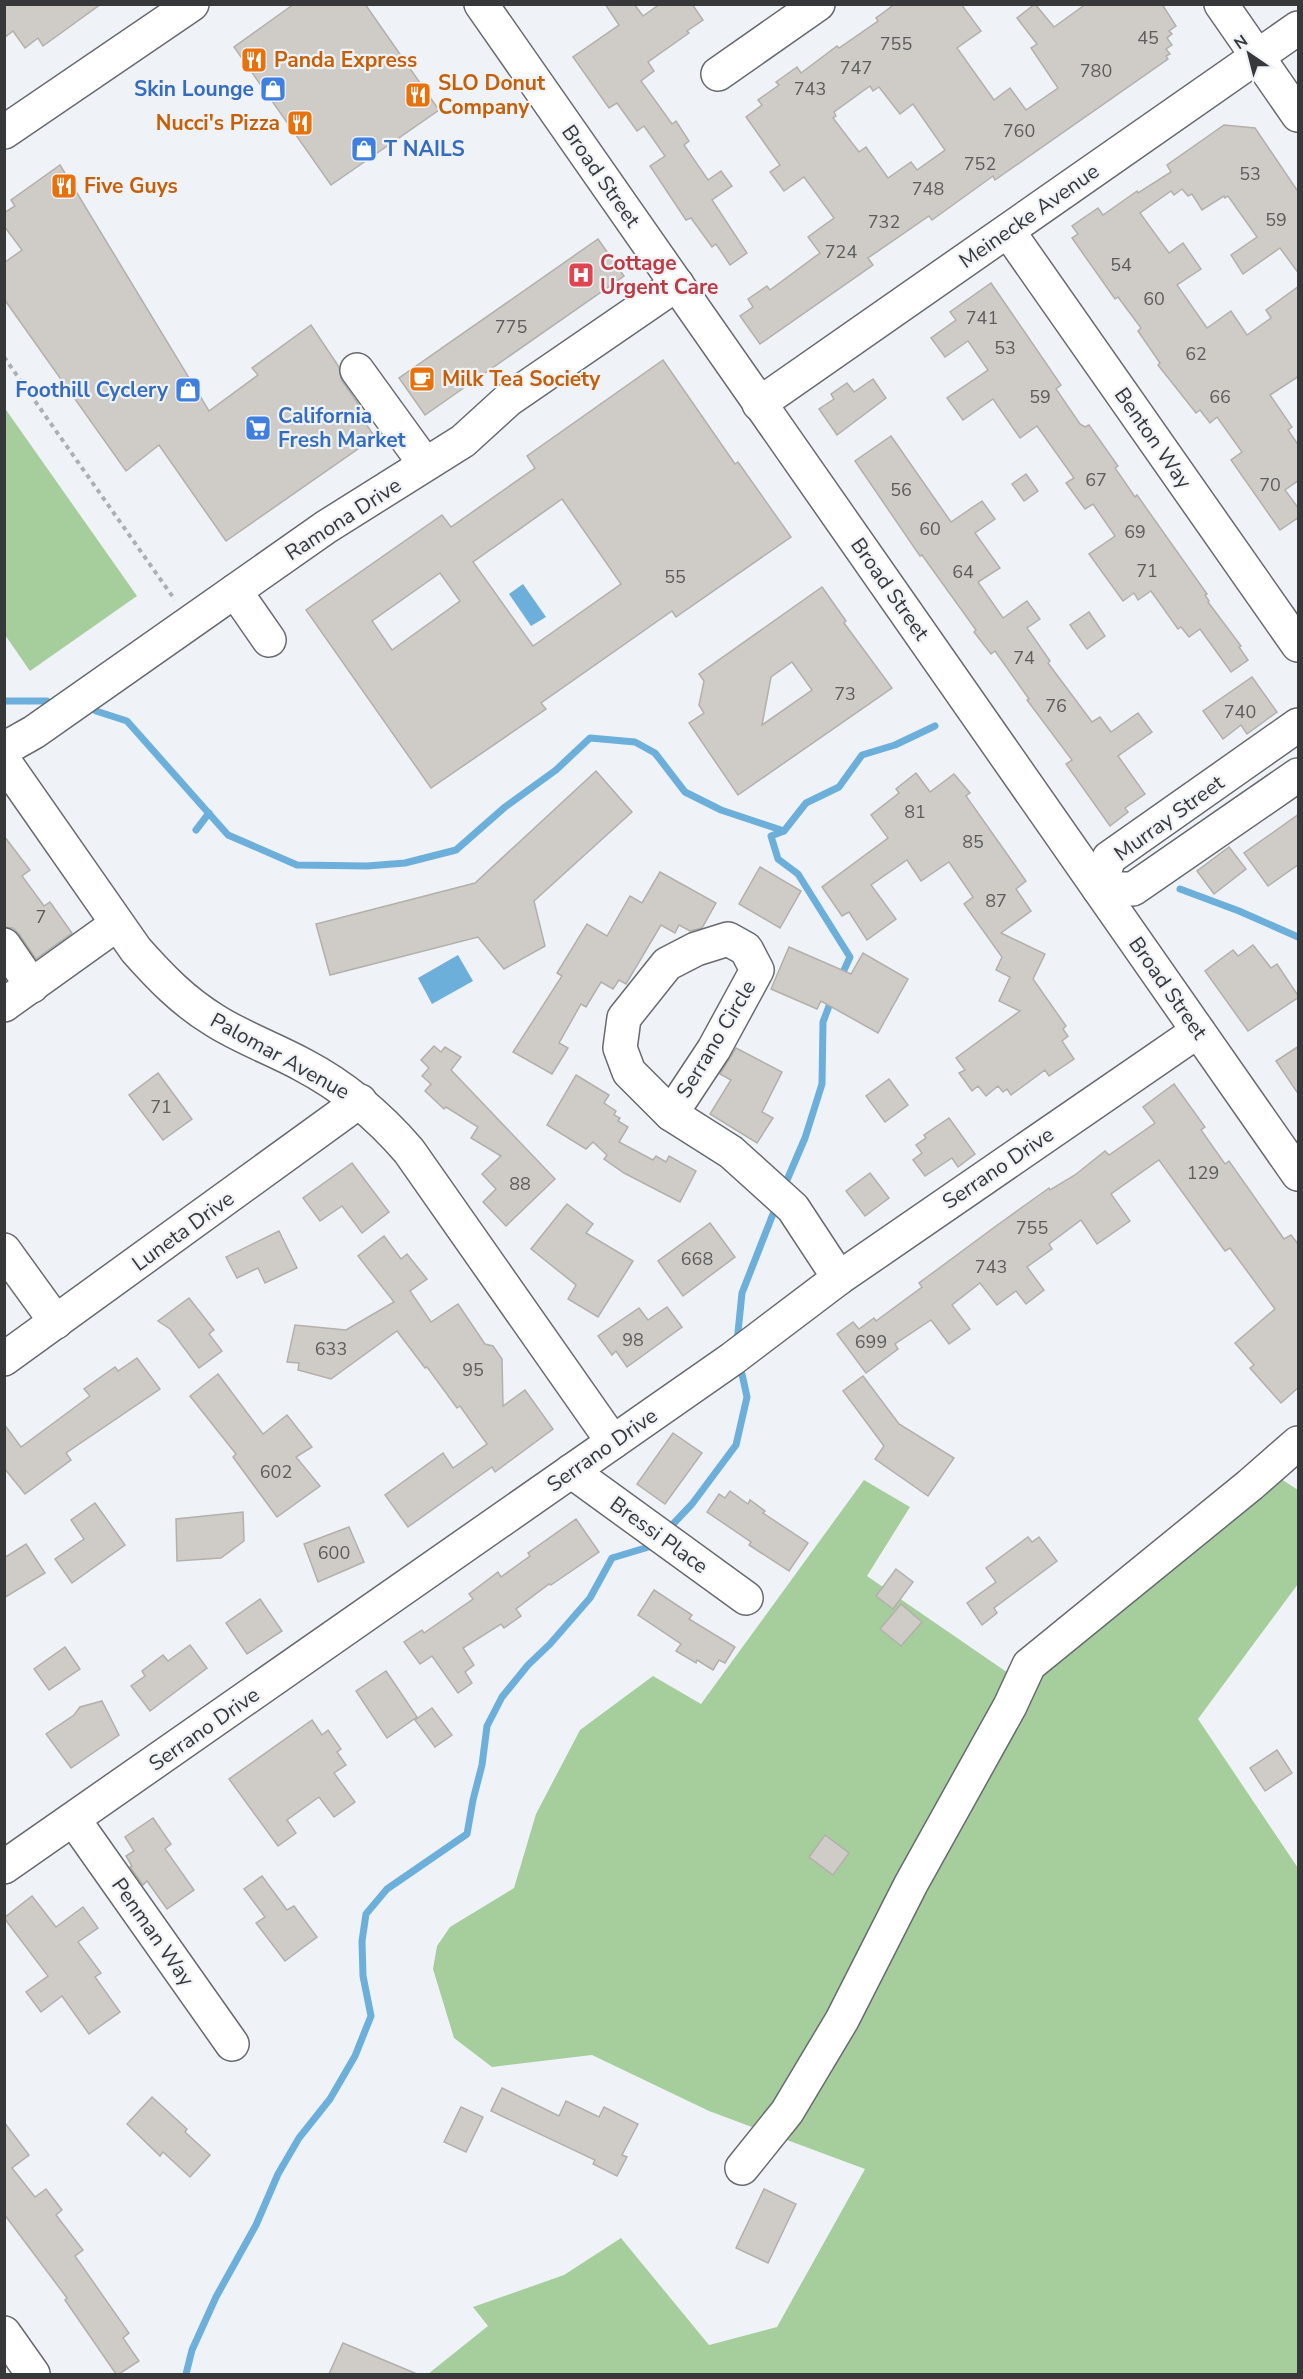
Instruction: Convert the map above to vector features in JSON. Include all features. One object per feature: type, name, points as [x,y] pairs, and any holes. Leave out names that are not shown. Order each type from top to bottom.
[{"type":"street","points":[[4,132],[192,4]]},
{"type":"street","name":"Broad Street","points":[[481,4],[1299,1174]]},
{"type":"street","points":[[718,74],[818,4]]},
{"type":"street","points":[[1221,4],[1299,116]]},
{"type":"street","name":"Meinecke Avenue","points":[[759,404],[1299,28]]},
{"type":"street","name":"Benton Way","points":[[1008,231],[1299,645]]},
{"type":"street","name":"Ramona Drive","points":[[4,748],[34,732],[326,527],[463,441],[508,400],[676,284]]},
{"type":"street","points":[[357,370],[425,464]]},
{"type":"street","points":[[235,591],[269,640]]},
{"type":"street","name":"Murray Street","points":[[1299,725],[1109,858],[1099,890],[1133,889],[1299,775]]},
{"type":"street","name":"Palomar Avenue","points":[[4,761],[117,924],[144,959],[184,1000],[243,1037],[332,1081],[360,1101],[386,1125],[409,1151],[613,1442]]},
{"type":"street","points":[[4,1005],[117,924]]},
{"type":"street","name":"Serrano Circle","points":[[671,1114],[714,1048],[757,970],[746,949],[728,939],[696,949],[666,964],[624,1018],[620,1048],[629,1072],[671,1114],[731,1152],[793,1208],[839,1278]]},
{"type":"street","points":[[4,945],[32,986]]},
{"type":"street","name":"Serrano Drive","points":[[4,1867],[732,1359],[839,1278],[1198,1031]]},
{"type":"street","name":"Luneta Drive","points":[[4,1359],[360,1101]]},
{"type":"street","points":[[4,1250],[56,1322]]},
{"type":"street","points":[[742,2168],[787,2112],[842,2020],[911,1884],[1010,1706],[1029,1665],[1299,1443]]},
{"type":"street","name":"Bressi Place","points":[[571,1471],[746,1598]]},
{"type":"street","name":"Penman Way","points":[[74,1820],[232,2044]]},
{"type":"street","points":[[4,2333],[33,2374]]},
{"type":"path","points":[[4,357],[190,623]]},
{"type":"green space","points":[[4,407],[137,596],[30,671],[5,635]]},
{"type":"green space","points":[[1272,1473],[1298,1490],[1298,1584],[1198,1719],[1298,1868],[1298,2374],[428,2374],[488,2326],[473,2307],[564,2275],[621,2238],[709,2345],[777,2327],[865,2169],[709,2111],[592,2055],[492,2067],[454,2038],[433,1969],[437,1946],[450,1927],[514,1888],[536,1814],[580,1730],[653,1676],[701,1704],[864,1480],[910,1507],[867,1576],[1011,1675]]},
{"type":"water","points":[[523,584],[546,617],[531,626],[509,594]]},
{"type":"water","points":[[458,955],[473,981],[432,1004],[418,978]]},
{"type":"building","points":[[4,4],[101,4],[43,46],[38,38],[25,48],[13,31],[4,38]]},
{"type":"building","points":[[294,4],[365,4],[439,110],[331,185],[234,47]]},
{"type":"building","points":[[605,4],[634,4],[643,16],[660,4],[692,4],[703,20],[687,31],[689,33],[648,62],[654,71],[641,81],[672,124],[676,121],[689,141],[684,145],[708,180],[721,171],[732,186],[712,200],[747,253],[730,265],[716,244],[712,247],[691,218],[686,220],[650,166],[665,156],[644,126],[637,131],[617,103],[609,108],[573,57],[619,25]]},
{"type":"building","points":[[895,4],[961,4],[981,31],[957,48],[994,100],[1010,88],[1026,110],[1058,88],[1031,48],[1037,44],[1017,18],[1035,4],[1054,27],[1086,4],[1162,4],[1176,26],[1169,31],[1172,34],[1167,38],[1172,45],[1166,49],[1170,54],[1166,56],[1168,59],[995,180],[993,176],[932,220],[929,216],[868,258],[873,265],[760,344],[740,316],[753,307],[748,299],[767,286],[770,290],[820,253],[808,237],[834,218],[804,177],[784,191],[770,172],[780,165],[746,117],[762,105],[758,100],[779,85],[776,82],[797,67],[801,73],[837,46],[839,48],[878,21],[876,18]],"holes":[[[870,86],[873,91],[879,87],[900,114],[913,104],[945,150],[917,170],[911,162],[888,178],[866,147],[859,152],[833,118],[836,116],[834,112]]]},
{"type":"building","points":[[1224,125],[1255,128],[1299,193],[1299,274],[1280,248],[1243,274],[1231,255],[1257,237],[1228,196],[1225,198],[1224,196],[1202,210],[1192,194],[1188,196],[1182,189],[1174,195],[1171,191],[1140,213],[1169,253],[1183,243],[1201,269],[1177,285],[1207,328],[1231,311],[1247,335],[1271,318],[1266,310],[1299,286],[1299,376],[1270,395],[1292,427],[1288,430],[1299,446],[1299,480],[1285,490],[1299,509],[1299,517],[1280,530],[1231,460],[1242,452],[1217,417],[1210,423],[1200,410],[1196,413],[1158,365],[1160,363],[1138,331],[1141,328],[1118,297],[1115,299],[1072,238],[1078,234],[1072,226],[1098,208],[1103,215],[1137,191],[1138,193],[1171,172],[1167,165]]},
{"type":"building","points":[[60,165],[209,411],[258,375],[252,368],[311,325],[339,367],[342,381],[359,405],[355,408],[375,437],[226,541],[159,445],[126,471],[4,299],[4,263],[22,250],[4,226],[4,213],[15,206],[11,200]]},
{"type":"building","points":[[598,239],[624,276],[425,415],[399,378]]},
{"type":"building","points":[[991,283],[1061,385],[1056,389],[1080,424],[1085,427],[1089,425],[1118,466],[1115,468],[1135,497],[1137,495],[1207,594],[1205,595],[1208,602],[1241,646],[1239,647],[1248,660],[1231,672],[1200,629],[1189,637],[1181,627],[1178,629],[1151,591],[1138,600],[1134,593],[1123,601],[1089,554],[1115,536],[1093,504],[1085,509],[1066,483],[1074,478],[1037,426],[1020,438],[993,399],[963,420],[947,398],[988,370],[968,341],[945,357],[931,338],[956,320],[950,312]]},
{"type":"building","points":[[663,360],[735,464],[738,462],[791,537],[676,617],[672,611],[541,703],[546,709],[431,788],[306,610],[442,515],[451,527],[535,468],[527,456]],"holes":[[[562,499],[621,584],[533,646],[473,562]],[[440,573],[460,601],[392,650],[372,621]]]},
{"type":"building","points":[[873,379],[886,398],[837,435],[819,409],[834,399],[831,394],[847,383],[854,392]]},
{"type":"building","points":[[891,436],[951,522],[982,501],[995,519],[975,533],[1000,568],[978,582],[1003,618],[1027,601],[1040,619],[1027,628],[1050,661],[1048,663],[1092,722],[1100,717],[1111,732],[1138,713],[1152,732],[1118,756],[1145,794],[1125,808],[1128,812],[1110,826],[1066,764],[1072,760],[1027,700],[1029,699],[995,651],[991,654],[974,632],[976,630],[922,555],[920,556],[855,461]]},
{"type":"building","points":[[1026,474],[1038,491],[1024,501],[1012,484]]},
{"type":"building","points":[[822,587],[846,621],[844,623],[892,688],[738,795],[689,723],[704,713],[699,705],[704,681],[699,674]],"holes":[[[792,662],[812,690],[762,725],[771,677]]]},
{"type":"building","points":[[1089,612],[1105,636],[1087,649],[1070,625]]},
{"type":"building","points":[[1252,677],[1277,712],[1247,734],[1241,725],[1223,739],[1203,711]]},
{"type":"building","points":[[596,771],[632,812],[534,901],[545,946],[504,969],[478,937],[330,975],[316,924],[475,883]]},
{"type":"building","points":[[916,773],[930,792],[954,774],[970,793],[966,796],[1026,881],[1016,889],[1031,911],[1001,933],[1045,954],[1033,979],[1066,1026],[1063,1029],[1068,1036],[1062,1041],[1074,1059],[1049,1076],[1045,1070],[1011,1095],[1007,1089],[1003,1092],[998,1086],[986,1096],[978,1086],[972,1091],[959,1073],[965,1070],[956,1058],[1020,1011],[999,1001],[1010,977],[996,970],[1002,957],[964,904],[973,897],[949,862],[921,881],[907,860],[871,885],[896,919],[867,940],[849,912],[842,916],[822,887],[888,838],[871,815],[899,793],[896,789]]},
{"type":"building","points":[[1299,814],[1299,864],[1268,886],[1244,853]]},
{"type":"building","points":[[4,836],[30,870],[22,876],[44,906],[50,902],[72,933],[36,959],[13,928],[4,927]]},
{"type":"building","points":[[1229,847],[1246,869],[1214,894],[1197,871]]},
{"type":"building","points":[[760,867],[801,891],[780,928],[739,904]]},
{"type":"building","points":[[660,872],[716,903],[702,928],[690,931],[679,925],[675,933],[661,925],[626,984],[619,980],[613,989],[601,982],[586,1007],[581,1004],[559,1043],[568,1048],[552,1074],[513,1052],[562,976],[557,973],[587,924],[607,936],[630,896],[642,903]]},
{"type":"building","points":[[1253,945],[1271,968],[1277,964],[1299,997],[1248,1031],[1205,971],[1233,950],[1238,956]]},
{"type":"building","points":[[789,947],[851,974],[863,953],[908,979],[878,1033],[821,1001],[817,1009],[771,989]]},
{"type":"building","points":[[434,1046],[441,1052],[445,1047],[461,1057],[451,1070],[555,1179],[506,1226],[483,1202],[496,1189],[482,1174],[501,1156],[471,1138],[478,1127],[446,1107],[444,1109],[425,1091],[431,1084],[422,1076],[429,1068],[421,1060]]},
{"type":"building","points":[[1299,1046],[1299,1095],[1276,1061]]},
{"type":"building","points":[[736,1048],[782,1072],[762,1112],[773,1118],[757,1143],[710,1114],[731,1080],[720,1074]]},
{"type":"building","points":[[158,1073],[192,1119],[163,1140],[129,1095]]},
{"type":"building","points":[[576,1075],[609,1095],[604,1103],[616,1111],[614,1115],[620,1118],[618,1121],[628,1127],[619,1142],[653,1160],[656,1156],[666,1162],[669,1156],[696,1171],[680,1202],[624,1173],[604,1159],[607,1155],[593,1142],[586,1149],[547,1125]]},
{"type":"building","points":[[889,1079],[908,1105],[885,1122],[866,1096]]},
{"type":"building","points":[[1174,1084],[1205,1127],[1201,1130],[1225,1164],[1229,1161],[1284,1239],[1291,1235],[1299,1245],[1299,1387],[1281,1403],[1250,1368],[1254,1365],[1235,1343],[1275,1309],[1230,1248],[1225,1251],[1159,1160],[1111,1194],[1130,1221],[1097,1244],[1081,1220],[1049,1244],[1052,1249],[1027,1267],[1044,1290],[1026,1304],[1016,1291],[997,1305],[980,1283],[952,1305],[970,1329],[949,1344],[931,1320],[895,1344],[898,1349],[866,1373],[837,1334],[853,1322],[859,1329],[874,1318],[876,1321],[922,1287],[919,1283],[1049,1188],[1050,1190],[1075,1175],[1105,1151],[1109,1155],[1155,1123],[1143,1107]]},
{"type":"building","points":[[949,1118],[975,1154],[958,1167],[952,1158],[925,1176],[913,1160],[922,1153],[916,1145],[926,1138],[924,1135]]},
{"type":"building","points":[[352,1163],[389,1212],[362,1233],[342,1206],[320,1221],[303,1198]]},
{"type":"building","points":[[870,1173],[889,1198],[865,1216],[846,1191]]},
{"type":"building","points":[[567,1204],[593,1224],[586,1233],[633,1261],[598,1317],[568,1299],[576,1285],[531,1249]]},
{"type":"building","points":[[710,1223],[735,1257],[683,1296],[658,1261]]},
{"type":"building","points":[[279,1231],[297,1268],[265,1283],[258,1268],[237,1278],[226,1257]]},
{"type":"building","points":[[384,1236],[401,1259],[407,1254],[427,1279],[410,1291],[431,1322],[458,1304],[485,1344],[493,1346],[502,1359],[503,1406],[525,1390],[553,1429],[495,1472],[492,1467],[408,1527],[385,1495],[443,1453],[453,1468],[487,1444],[460,1406],[457,1408],[397,1331],[331,1379],[298,1370],[299,1363],[287,1362],[295,1325],[346,1330],[394,1302],[358,1256]]},
{"type":"building","points":[[189,1298],[214,1330],[209,1334],[222,1351],[199,1368],[170,1329],[158,1321]]},
{"type":"building","points":[[667,1307],[682,1327],[627,1367],[616,1351],[612,1355],[598,1336],[639,1308],[648,1320]]},
{"type":"building","points":[[137,1358],[160,1389],[66,1453],[71,1460],[25,1494],[4,1468],[4,1424],[21,1447],[90,1396],[84,1389],[115,1367],[118,1371]]},
{"type":"building","points":[[218,1374],[263,1434],[287,1415],[312,1447],[296,1457],[320,1486],[277,1517],[233,1457],[236,1454],[190,1396]]},
{"type":"building","points":[[863,1376],[899,1424],[954,1458],[928,1496],[875,1459],[884,1446],[843,1391]]},
{"type":"building","points":[[673,1433],[702,1453],[665,1504],[637,1484]]},
{"type":"building","points":[[730,1491],[748,1504],[750,1500],[765,1511],[763,1513],[808,1543],[789,1571],[749,1545],[751,1542],[707,1512],[719,1494],[725,1498]]},
{"type":"building","points":[[95,1503],[125,1545],[72,1583],[55,1559],[84,1539],[71,1520]]},
{"type":"building","points":[[243,1512],[244,1541],[221,1558],[177,1561],[176,1519]]},
{"type":"building","points":[[576,1519],[599,1552],[551,1585],[549,1584],[516,1609],[521,1616],[504,1628],[501,1624],[463,1648],[474,1665],[465,1672],[472,1683],[458,1693],[432,1656],[420,1664],[404,1642],[422,1630],[424,1633],[473,1599],[469,1594],[498,1572],[501,1577],[530,1556],[528,1553]]},
{"type":"building","points":[[349,1527],[364,1562],[318,1582],[304,1544]]},
{"type":"building","points":[[1028,1537],[1032,1542],[1039,1537],[1057,1561],[994,1608],[997,1613],[982,1625],[967,1603],[996,1582],[986,1568]]},
{"type":"building","points":[[26,1544],[45,1573],[4,1598],[4,1558]]},
{"type":"building","points":[[896,1569],[913,1582],[893,1609],[876,1596]]},
{"type":"building","points":[[654,1590],[692,1615],[689,1619],[735,1647],[725,1663],[719,1660],[713,1670],[697,1660],[696,1663],[676,1651],[681,1644],[638,1615]]},
{"type":"building","points":[[260,1599],[282,1631],[247,1654],[226,1623]]},
{"type":"building","points":[[901,1604],[922,1622],[901,1646],[880,1629]]},
{"type":"building","points":[[190,1645],[207,1668],[150,1711],[131,1686],[145,1676],[142,1671],[163,1655],[168,1661]]},
{"type":"building","points":[[65,1647],[80,1669],[49,1690],[34,1669]]},
{"type":"building","points":[[386,1671],[417,1717],[387,1738],[356,1691]]},
{"type":"building","points":[[102,1701],[119,1735],[71,1768],[46,1734],[74,1715],[80,1707]]},
{"type":"building","points":[[432,1708],[452,1735],[435,1747],[415,1720]]},
{"type":"building","points":[[312,1720],[322,1735],[328,1730],[341,1749],[337,1752],[346,1765],[334,1773],[355,1802],[334,1817],[319,1797],[287,1820],[296,1833],[278,1846],[229,1779]]},
{"type":"building","points":[[1277,1750],[1292,1773],[1265,1791],[1250,1768]]},
{"type":"building","points":[[153,1818],[171,1844],[165,1849],[194,1890],[167,1909],[147,1881],[143,1885],[130,1867],[132,1866],[126,1856],[134,1851],[125,1837]]},
{"type":"building","points":[[825,1835],[849,1853],[833,1875],[809,1857]]},
{"type":"building","points":[[262,1876],[287,1910],[294,1906],[317,1937],[285,1961],[256,1923],[265,1917],[244,1889]]},
{"type":"building","points":[[32,1896],[56,1927],[83,1907],[98,1928],[78,1942],[101,1973],[95,1977],[120,2012],[89,2034],[62,1996],[41,2012],[26,1992],[48,1976],[4,1918]]},
{"type":"building","points":[[502,2088],[559,2116],[566,2101],[599,2117],[604,2107],[638,2124],[622,2155],[627,2157],[617,2176],[593,2164],[595,2160],[491,2111]]},
{"type":"building","points":[[152,2097],[187,2129],[185,2132],[210,2155],[190,2177],[163,2152],[160,2156],[127,2124]]},
{"type":"building","points":[[461,2107],[483,2117],[466,2152],[444,2142]]},
{"type":"building","points":[[4,2122],[29,2155],[12,2168],[35,2197],[46,2189],[62,2210],[56,2215],[83,2250],[75,2256],[129,2333],[123,2338],[139,2361],[119,2374],[116,2374],[65,2300],[67,2298],[4,2214]]},
{"type":"building","points":[[764,2189],[796,2204],[768,2263],[736,2248]]},
{"type":"building","points":[[343,2343],[417,2374],[329,2374]]},
{"type":"waterway","points":[[4,701],[47,701]]},
{"type":"waterway","points":[[96,711],[127,721],[228,835],[297,865],[367,866],[405,863],[456,850],[505,807],[556,770],[590,738],[635,742],[655,753],[685,792],[721,810],[784,831]]},
{"type":"waterway","points":[[840,979],[850,957],[798,874],[778,859],[771,836],[784,831],[806,803],[839,787],[862,755],[895,745],[935,726]]},
{"type":"waterway","points":[[196,830],[209,813]]},
{"type":"waterway","points":[[1180,889],[1239,911],[1298,937]]},
{"type":"waterway","points":[[784,1187],[805,1138],[822,1084],[823,1022],[832,998]]},
{"type":"waterway","points":[[737,1342],[742,1293],[773,1214]]},
{"type":"waterway","points":[[674,1523],[692,1504],[736,1445],[747,1397],[742,1374]]},
{"type":"waterway","points":[[186,2374],[192,2350],[216,2297],[256,2225],[278,2174],[299,2138],[330,2099],[355,2056],[371,2016],[363,1976],[362,1941],[366,1914],[387,1889],[467,1834],[482,1765],[487,1726],[502,1697],[528,1665],[550,1644],[590,1598],[612,1558],[652,1546]]},
{"type":"place","name":"Panda Express","points":[[254,60]]},
{"type":"place","name":"Skin Lounge","points":[[273,89]]},
{"type":"place","name":"SLO Donut Company","points":[[418,95]]},
{"type":"place","name":"Nucci's Pizza","points":[[300,123]]},
{"type":"place","name":"T NAILS","points":[[364,149]]},
{"type":"place","name":"Five Guys","points":[[64,186]]},
{"type":"place","name":"Cottage Urgent Care","points":[[581,275]]},
{"type":"place","name":"Milk Tea Society","points":[[422,379]]},
{"type":"place","name":"Foothill Cyclery","points":[[188,390]]},
{"type":"place","name":"California Fresh Market","points":[[258,428]]}]
